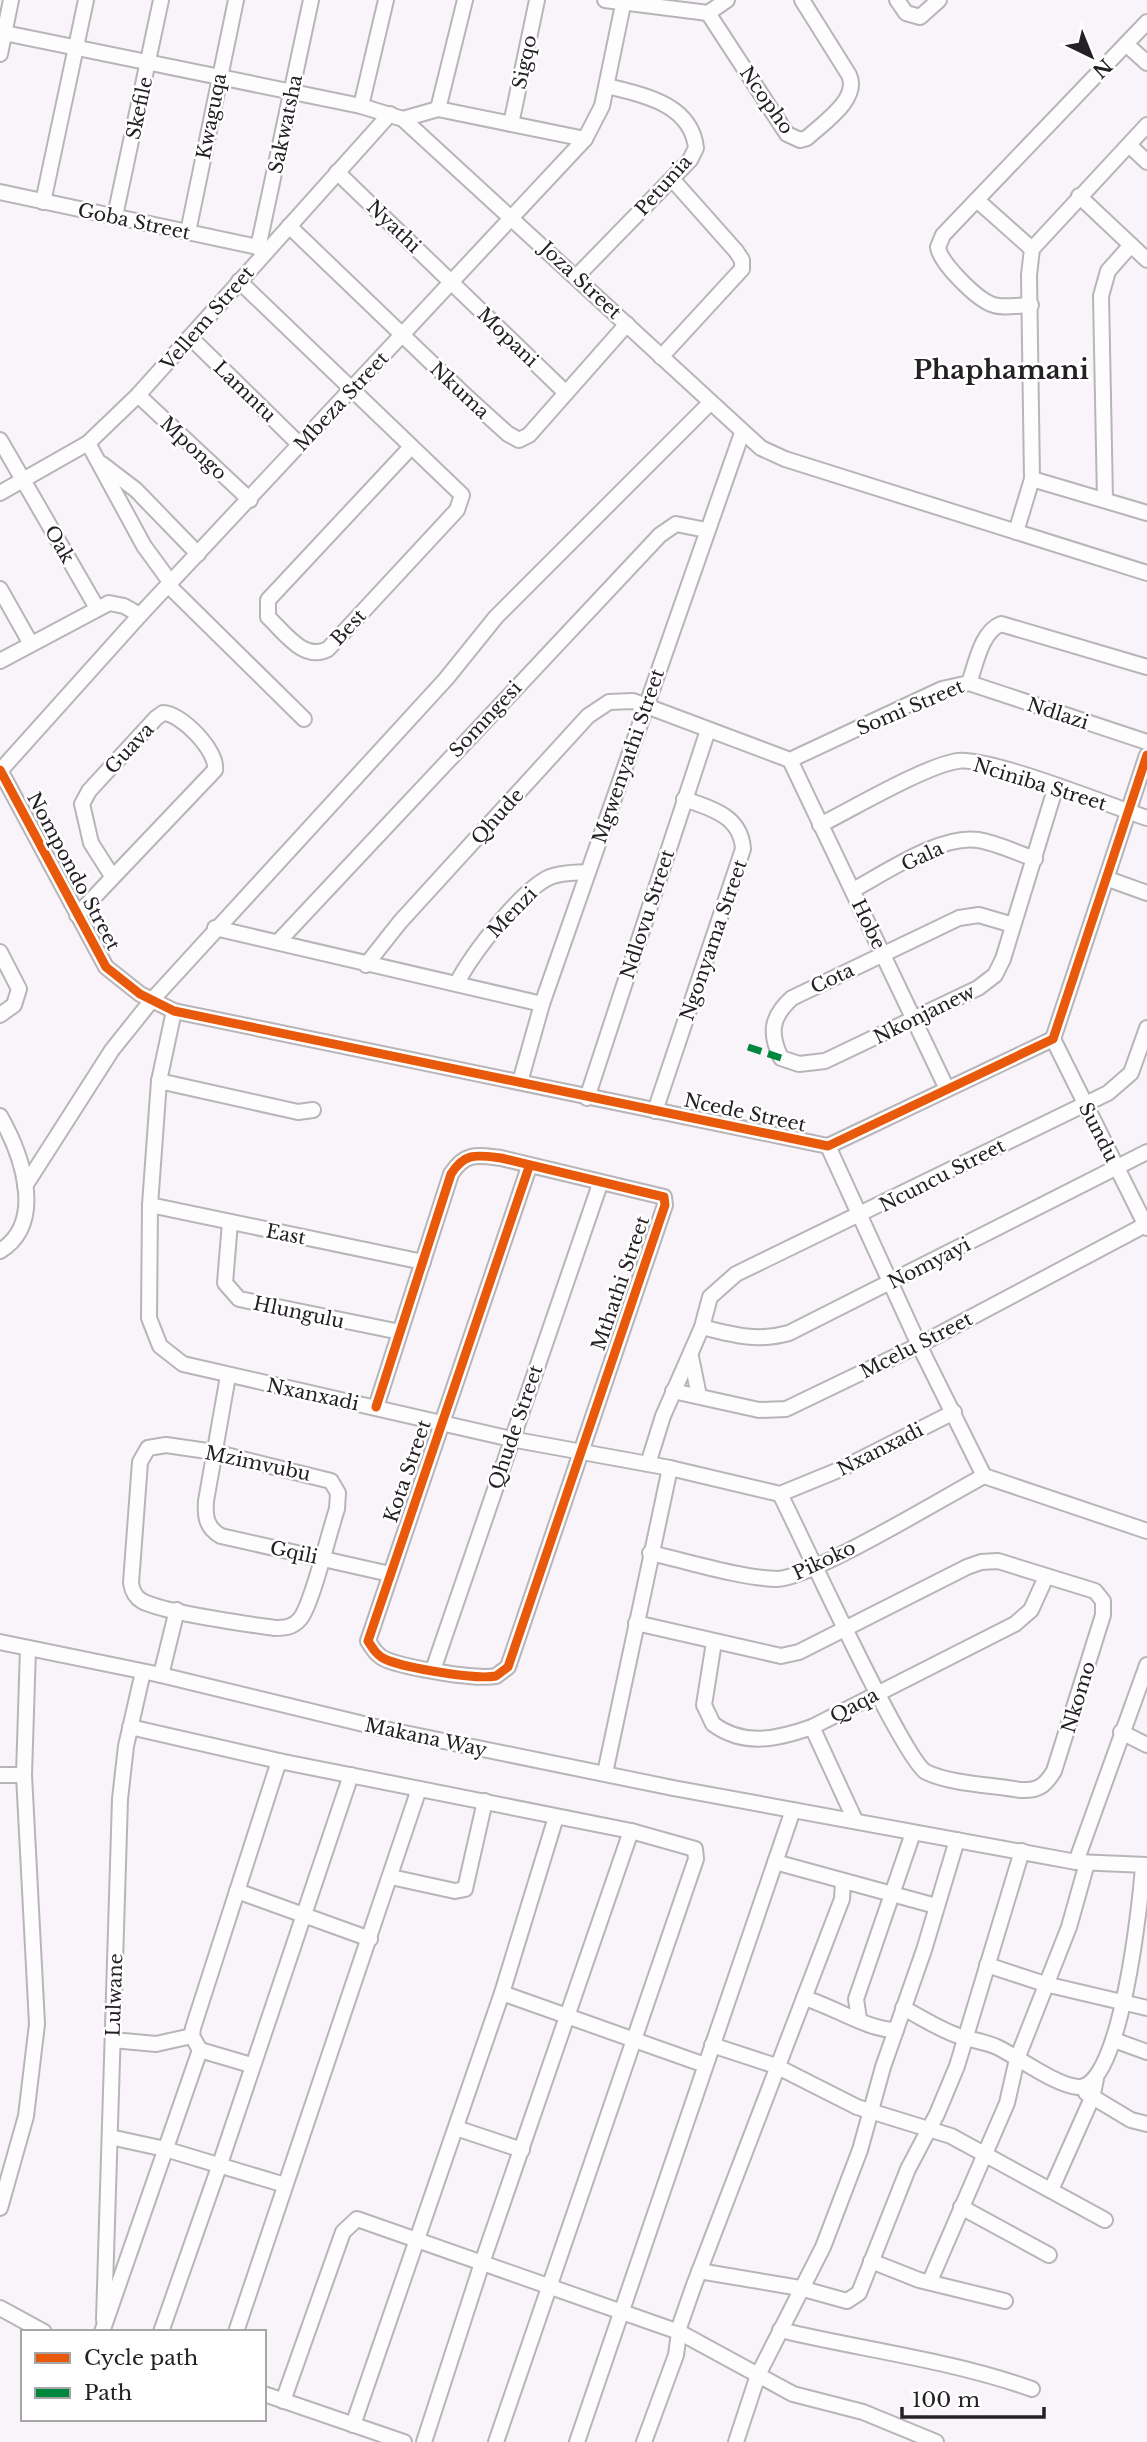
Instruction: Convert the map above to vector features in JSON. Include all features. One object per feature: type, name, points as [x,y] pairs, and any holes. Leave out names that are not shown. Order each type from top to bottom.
[{"type":"street","points":[[0,54],[2,32],[11,0]]},
{"type":"street","points":[[44,202],[86,0]]},
{"type":"street","name":"Skefile","points":[[116,216],[161,0]]},
{"type":"street","name":"Kwaguqa","points":[[188,232],[236,0]]},
{"type":"street","name":"Sakwatsha","points":[[263,249],[310,0]]},
{"type":"street","points":[[361,106],[386,0]]},
{"type":"street","points":[[438,109],[465,0]]},
{"type":"street","name":"Sigqo","points":[[511,124],[537,0]]},
{"type":"street","points":[[605,0],[717,5]]},
{"type":"street","name":"Ncopho","points":[[717,5],[787,134],[800,140],[807,138],[848,98],[852,88],[849,75],[802,0]]},
{"type":"street","points":[[897,0],[906,13],[919,17],[939,0]]},
{"type":"street","name":"Mbeza Street","points":[[0,770],[140,615],[585,139],[595,122],[607,86],[624,2]]},
{"type":"street","points":[[1031,305],[991,304],[953,272],[939,254],[943,236],[1147,22]]},
{"type":"street","name":"Joza Street","points":[[2,32],[292,91],[397,116],[578,276],[710,403],[761,448],[785,459],[1147,573]]},
{"type":"street","points":[[1126,44],[1147,63]]},
{"type":"street","name":"Petunia","points":[[578,276],[690,160],[696,148],[691,131],[664,102],[607,86]]},
{"type":"street","points":[[397,116],[438,109],[585,139]]},
{"type":"street","name":"Vellem Street","points":[[0,493],[88,443],[138,395],[239,281],[263,249],[289,226],[337,172],[397,116]]},
{"type":"street","points":[[1016,532],[1032,479],[1029,261],[1032,249],[1147,125]]},
{"type":"street","points":[[1129,145],[1147,162]]},
{"type":"street","name":"Nyathi","points":[[337,172],[450,281]]},
{"type":"street","points":[[662,357],[742,269],[742,260],[729,241],[671,179]]},
{"type":"street","name":"Goba Street","points":[[0,192],[263,249]]},
{"type":"street","points":[[1079,196],[1147,260]]},
{"type":"street","points":[[978,201],[1032,249]]},
{"type":"street","name":"Nkuma","points":[[289,226],[401,335],[515,439],[524,439],[529,435],[627,324]]},
{"type":"street","points":[[1105,500],[1101,296],[1108,271],[1131,245]]},
{"type":"street","name":"Best","points":[[239,281],[411,447],[458,488],[461,503],[328,649],[318,653],[305,651],[268,617],[268,600],[411,447]]},
{"type":"street","name":"Mopani","points":[[450,281],[566,393]]},
{"type":"street","name":"Lamntu","points":[[190,337],[300,445]]},
{"type":"street","name":"Mpongo","points":[[138,395],[250,500]]},
{"type":"street","points":[[25,1186],[112,1050],[152,1000],[215,928],[446,679],[487,627],[710,403]]},
{"type":"street","name":"Mgwenyathi Street","points":[[520,1082],[542,1004],[742,433]]},
{"type":"street","name":"Oak","points":[[0,440],[96,608]]},
{"type":"street","points":[[88,443],[144,546],[169,584],[304,719]]},
{"type":"street","points":[[100,463],[136,490],[198,554]]},
{"type":"street","points":[[1032,479],[1147,513]]},
{"type":"street","name":"Somngesi","points":[[278,942],[660,535],[676,524],[706,530]]},
{"type":"street","points":[[0,589],[31,644]]},
{"type":"street","points":[[0,661],[96,608],[113,603],[140,615]]},
{"type":"street","name":"Somi Street","points":[[790,760],[919,699],[950,686],[969,683],[984,640],[992,629],[1001,624],[1147,667]]},
{"type":"street","name":"Ndlazi","points":[[969,683],[1147,742]]},
{"type":"street","name":"Qhude","points":[[366,965],[400,922],[588,716],[609,702],[620,699],[646,705]]},
{"type":"street","points":[[646,705],[790,760]]},
{"type":"street","name":"Guava","points":[[77,915],[215,770],[216,762],[212,752],[172,714],[163,713],[156,718],[89,791],[82,804],[91,843],[112,876]]},
{"type":"street","name":"Ndlovu Street","points":[[587,1098],[708,730]]},
{"type":"street","points":[[1053,1039],[1147,755]]},
{"type":"street","name":"Hobe","points":[[790,760],[947,1089]]},
{"type":"street","name":"Nciniba Street","points":[[820,825],[934,769],[959,761],[1056,786],[1147,818]]},
{"type":"street","name":"Nompondo Street","points":[[0,770],[106,967],[125,984]]},
{"type":"street","name":"Nkonjanew","points":[[781,1058],[799,1063],[825,1061],[978,988],[995,975],[1035,859],[1056,786]]},
{"type":"street","name":"Ngonyama Street","points":[[655,1111],[743,849],[741,834],[729,819],[712,808],[684,799]]},
{"type":"street","name":"Gala","points":[[853,890],[923,853],[964,840],[978,840],[1035,859]]},
{"type":"street","name":"Menzi","points":[[457,983],[483,942],[539,884],[558,875],[588,872]]},
{"type":"street","points":[[1108,879],[1147,893]]},
{"type":"street","name":"Cota","points":[[781,1058],[773,1031],[775,1016],[782,1007],[803,992],[944,923],[969,915],[1013,925]]},
{"type":"street","points":[[215,928],[542,1004]]},
{"type":"street","points":[[0,952],[19,989],[14,1005],[0,1015]]},
{"type":"street","name":"Ncede Street","points":[[125,984],[174,1011],[828,1146],[1053,1039]]},
{"type":"street","name":"Nxanxadi","points":[[174,1011],[159,1081],[150,1205],[149,1318],[152,1334],[167,1354],[183,1364],[511,1439],[670,1468],[780,1494],[841,1469],[954,1412]]},
{"type":"street","name":"Ncuncu Street","points":[[702,1326],[710,1297],[736,1274],[860,1216],[1085,1104],[1125,1081],[1135,1064],[1147,1028]]},
{"type":"street","name":"Sundu","points":[[1053,1039],[1146,1226]]},
{"type":"street","points":[[159,1081],[298,1112],[313,1110]]},
{"type":"street","points":[[0,1116],[13,1139],[23,1169],[25,1186],[22,1224],[18,1236],[0,1251]]},
{"type":"street","points":[[828,1146],[919,1345],[984,1476],[1147,1531]]},
{"type":"street","name":"Nomyayi","points":[[702,1326],[736,1336],[768,1339],[813,1322],[1147,1152]]},
{"type":"street","name":"Mthathi Street","points":[[376,1408],[451,1174],[462,1159],[474,1154],[664,1198],[665,1205],[508,1667]]},
{"type":"street","name":"Kota Street","points":[[508,1667],[489,1677],[433,1670],[387,1660],[375,1651],[368,1641],[528,1167]]},
{"type":"street","name":"Qhude Street","points":[[433,1670],[600,1184]]},
{"type":"street","name":"East","points":[[150,1205],[423,1262]]},
{"type":"street","name":"Hlungulu","points":[[230,1222],[225,1283],[239,1298],[400,1332]]},
{"type":"street","name":"Mcelu Street","points":[[673,1391],[760,1410],[786,1409],[919,1345],[1146,1226]]},
{"type":"street","points":[[648,1464],[673,1391],[702,1326]]},
{"type":"street","points":[[691,1355],[699,1396]]},
{"type":"street","points":[[214,1452],[229,1376]]},
{"type":"street","name":"Mzimvubu","points":[[155,1446],[214,1452],[322,1476],[331,1481],[338,1501],[307,1606],[302,1617],[287,1628],[177,1610],[141,1601],[132,1588],[140,1462],[143,1453],[155,1446]]},
{"type":"street","name":"Gqili","points":[[214,1452],[206,1518],[215,1533],[390,1574]]},
{"type":"street","points":[[605,1773],[670,1468]]},
{"type":"street","name":"Pikoko","points":[[650,1553],[776,1578],[817,1566],[984,1476]]},
{"type":"street","name":"Nkomo","points":[[780,1494],[905,1748],[926,1772],[1020,1790],[1032,1791],[1042,1786],[1054,1772],[1105,1607],[1095,1591],[1007,1563],[981,1562],[846,1627]]},
{"type":"street","name":"Qaqa","points":[[714,1642],[704,1704],[713,1724],[744,1738],[764,1740],[812,1727],[1022,1620],[1037,1602],[1046,1577]]},
{"type":"street","points":[[161,1675],[177,1610]]},
{"type":"street","points":[[636,1623],[781,1656],[799,1652],[846,1627]]},
{"type":"street","name":"Makana Way","points":[[0,1642],[161,1675],[380,1728],[793,1810],[1081,1863],[1145,1865]]},
{"type":"street","points":[[0,2208],[26,2116],[37,2024],[24,1775],[28,1648]]},
{"type":"street","points":[[930,2281],[1007,2102],[1017,2059],[1069,1927],[1081,1863],[1121,1732],[1147,1665]]},
{"type":"street","name":"Lulwane","points":[[103,2326],[120,1799],[130,1727],[143,1672]]},
{"type":"street","points":[[130,1727],[279,1761],[631,1831],[692,1847],[697,1854],[636,2039],[496,2442]]},
{"type":"street","points":[[812,1727],[855,1821]]},
{"type":"street","points":[[1121,1732],[1147,1745]]},
{"type":"street","points":[[251,2065],[200,2050],[192,2036],[194,2017],[279,1761]]},
{"type":"street","points":[[0,1775],[24,1775]]},
{"type":"street","points":[[162,2330],[351,1775]]},
{"type":"street","points":[[237,2330],[419,1790]]},
{"type":"street","points":[[391,1877],[455,1891],[465,1889],[485,1801]]},
{"type":"street","points":[[577,2442],[793,1810]]},
{"type":"street","points":[[353,2425],[502,1993],[556,1817]]},
{"type":"street","points":[[424,2442],[482,2263],[631,1831]]},
{"type":"street","points":[[859,2019],[856,1999],[913,1833]]},
{"type":"street","points":[[736,2442],[758,2375],[835,2218],[957,1840]]},
{"type":"street","points":[[699,2271],[800,2288],[847,2301],[859,2293],[908,2169],[930,2128],[967,2038],[1022,1851]]},
{"type":"street","points":[[775,1862],[936,1906]]},
{"type":"street","points":[[1051,2190],[1092,2098],[1114,2040],[1140,1936],[1145,1865]]},
{"type":"street","points":[[644,2442],[676,2355],[679,2332],[699,2271],[842,1899],[843,1882]]},
{"type":"street","points":[[237,1891],[370,1938]]},
{"type":"street","points":[[987,1965],[1045,1984],[1147,2007]]},
{"type":"street","points":[[502,1993],[705,2065]]},
{"type":"street","points":[[804,1998],[859,2019],[880,2031],[896,2031]]},
{"type":"street","points":[[903,2008],[967,2038],[997,2047],[1078,2087],[1131,2120],[1147,2124]]},
{"type":"street","points":[[113,2040],[156,2044],[192,2036]]},
{"type":"street","points":[[1114,2040],[1147,2052]]},
{"type":"street","points":[[712,2045],[776,2066],[871,2112],[951,2136],[984,2157],[1105,2220]]},
{"type":"street","points":[[103,2326],[200,2050]]},
{"type":"street","points":[[1078,2087],[1097,2079]]},
{"type":"street","points":[[456,2128],[522,2150]]},
{"type":"street","points":[[110,2137],[220,2164],[285,2185]]},
{"type":"street","points":[[961,2207],[1049,2255]]},
{"type":"street","points":[[283,2401],[343,2232],[356,2219],[679,2332],[793,2394],[863,2412],[936,2442]]},
{"type":"street","points":[[871,2261],[930,2281],[1005,2301]]},
{"type":"street","points":[[0,2308],[40,2330]]},
{"type":"street","points":[[780,2330],[986,2373],[1032,2389]]},
{"type":"street","points":[[266,2395],[404,2442]]},
{"type":"marked path","points":[[748,1047],[781,1058]]},
{"type":"cycle path","points":[[0,770],[106,967],[140,994],[174,1011],[828,1146],[1053,1039],[1147,755]]},
{"type":"cycle path","points":[[376,1407],[451,1174],[461,1162],[478,1156],[501,1158],[664,1197],[665,1205],[508,1667],[496,1676],[458,1675],[397,1663],[381,1657],[368,1641],[529,1167]]},
{"type":"district","name":"Phaphamani","points":[[1001,370]]}]
